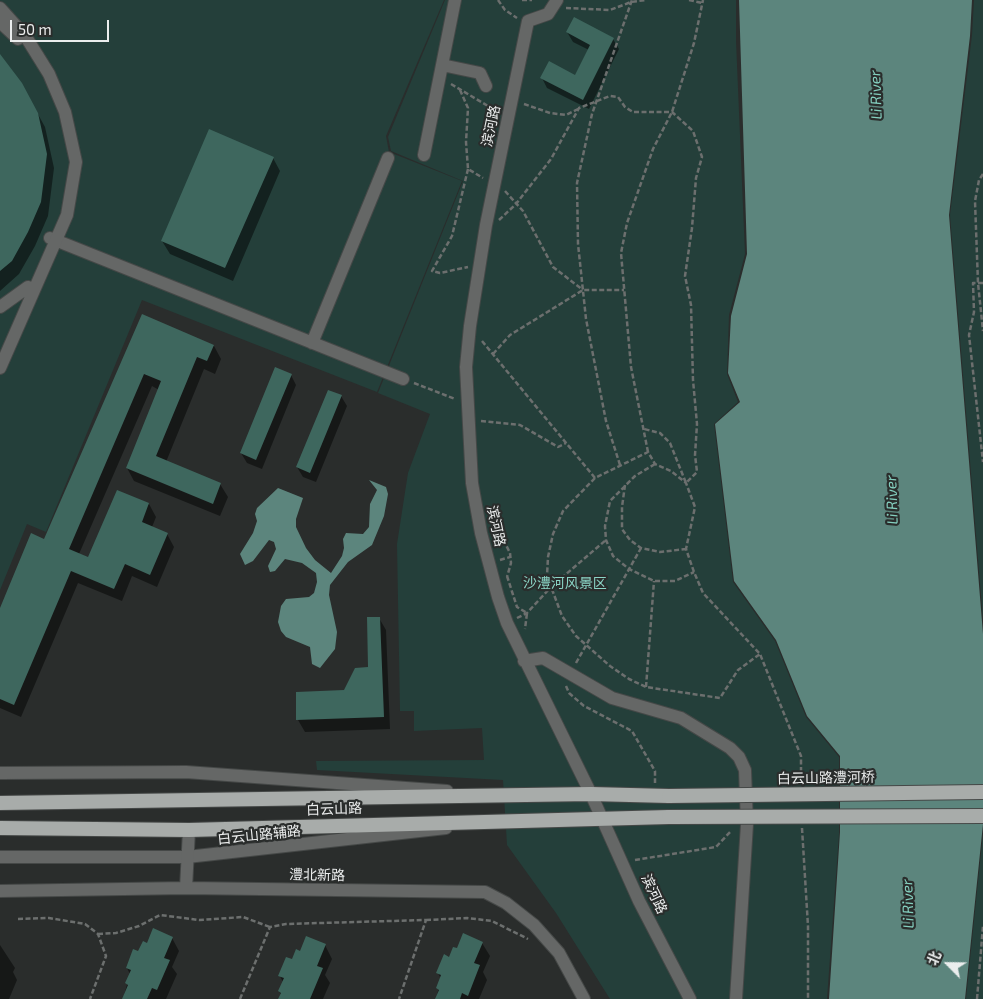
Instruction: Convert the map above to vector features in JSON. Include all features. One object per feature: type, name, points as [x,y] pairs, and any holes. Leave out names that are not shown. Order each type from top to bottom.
[{"type":"highway","name":"白云山路澧河桥","points":[[669,796],[983,792]]},
{"type":"highway","name":"白云山路","points":[[0,803],[591,794],[669,796]]},
{"type":"highway","name":"白云山路","points":[[0,828],[188,830],[520,819],[983,816]]},
{"type":"street","points":[[424,155],[455,0]]},
{"type":"street","points":[[528,21],[548,14],[556,3]]},
{"type":"street","points":[[0,8],[26,36],[49,74],[65,112],[76,162],[67,215],[28,287],[0,346]]},
{"type":"street","name":"滨河路","points":[[528,21],[494,182],[470,326],[466,367],[467,422],[472,483],[481,532],[507,623],[591,794],[639,900],[690,999]]},
{"type":"street","points":[[0,22],[18,39],[41,72],[58,109],[70,164],[53,240],[0,368]]},
{"type":"street","points":[[441,71],[480,73],[486,86]]},
{"type":"street","points":[[312,343],[388,158]]},
{"type":"street","points":[[53,240],[403,379]]},
{"type":"street","points":[[0,307],[28,287]]},
{"type":"street","points":[[524,661],[543,658],[612,698],[681,718],[730,748],[739,758],[745,770],[747,824],[736,999]]},
{"type":"street","points":[[0,773],[186,772],[512,795]]},
{"type":"street","name":"白云山路辅路","points":[[0,856],[187,857],[520,819]]},
{"type":"street","points":[[186,888],[188,830]]},
{"type":"street","name":"澧北新路","points":[[0,891],[186,888],[485,892],[506,903],[534,924],[559,953],[584,999]]},
{"type":"path","points":[[498,0],[505,10],[515,17],[528,21]]},
{"type":"path","points":[[522,0],[532,0]]},
{"type":"path","points":[[556,3],[610,10],[631,1],[646,0]]},
{"type":"path","points":[[686,483],[672,470],[655,464],[648,452],[631,367],[621,253],[627,223],[653,149],[672,112],[694,43],[703,1],[689,0]]},
{"type":"path","points":[[620,464],[606,421],[583,290],[578,244],[577,183],[596,101],[631,1]]},
{"type":"path","points":[[441,71],[460,90],[508,118]]},
{"type":"path","points":[[460,90],[468,108],[466,142],[468,169],[452,236],[432,271],[440,273],[448,270],[479,266]]},
{"type":"path","points":[[512,98],[550,113],[566,115],[610,96],[618,97],[625,107],[634,112],[672,112],[693,131],[702,157],[696,178],[692,228],[685,276],[691,305],[693,380],[697,424],[695,454],[697,472],[686,483]]},
{"type":"path","points":[[486,225],[501,220],[551,160],[579,108]]},
{"type":"path","points":[[468,169],[502,187],[524,211],[553,267],[583,290]]},
{"type":"path","points":[[983,174],[979,180],[975,200],[978,283],[983,331]]},
{"type":"path","points":[[983,283],[973,283],[974,312],[969,335],[983,462]]},
{"type":"path","points":[[493,354],[510,335],[583,290],[624,290]]},
{"type":"path","points":[[470,326],[595,478]]},
{"type":"path","points":[[403,379],[467,404]]},
{"type":"path","points":[[467,422],[520,425],[558,448],[566,443]]},
{"type":"path","points":[[644,429],[660,434],[670,443],[695,507],[686,549],[694,572],[703,593],[760,654],[801,756],[800,788]]},
{"type":"path","points":[[648,452],[620,464],[595,478],[563,511],[553,534],[547,576],[562,616],[586,645],[610,666],[646,687],[720,698],[738,670],[760,654]]},
{"type":"path","points":[[655,464],[625,485],[610,501],[605,526],[606,540],[613,556],[629,569],[654,581],[675,581],[694,572]]},
{"type":"path","points":[[625,485],[622,529],[630,540],[641,548],[660,552],[686,549]]},
{"type":"path","points":[[481,532],[505,543],[510,553],[511,563],[505,582],[496,588]]},
{"type":"path","points":[[507,623],[527,613],[551,587],[606,540]]},
{"type":"path","points":[[569,674],[641,548]]},
{"type":"path","points":[[646,687],[654,581]]},
{"type":"path","points":[[623,862],[716,847],[736,824],[747,824]]},
{"type":"path","points":[[802,828],[808,926],[808,999]]},
{"type":"path","points":[[98,934],[116,933],[139,926],[160,915],[199,920],[243,917],[270,927],[286,924],[467,918],[492,922],[533,941]]},
{"type":"path","points":[[18,919],[49,918],[85,924],[98,934],[106,956],[90,999]]},
{"type":"path","points":[[399,999],[426,920]]},
{"type":"path","points":[[977,999],[983,926]]},
{"type":"path","points":[[240,999],[270,927]]},
{"type":"green space","points":[[0,0],[444,0],[386,136],[389,152],[462,181],[377,392],[142,300],[46,532],[27,524],[0,590]]},
{"type":"green space","name":"沙澧河风景区","points":[[445,0],[736,0],[745,254],[729,315],[727,374],[738,402],[714,424],[733,582],[775,641],[806,717],[839,757],[839,834],[827,999],[610,999],[556,913],[507,845],[503,780],[317,770],[316,761],[484,760],[482,728],[414,731],[414,711],[400,711],[397,544],[408,473],[430,414],[378,393],[463,181],[391,151],[388,137]]},
{"type":"green space","points":[[974,0],[983,0],[983,620],[950,215],[972,35]]},
{"type":"green space","points":[[983,833],[983,999],[966,999]]},
{"type":"water","name":"Li River","points":[[739,0],[972,0],[970,36],[949,215],[983,634],[983,824],[965,999],[829,999],[840,832],[840,756],[807,716],[776,640],[734,581],[715,424],[740,402],[728,373],[731,316],[747,254]]},
{"type":"water","points":[[369,480],[386,487],[388,494],[384,516],[372,545],[348,562],[330,585],[329,595],[337,632],[335,649],[320,668],[312,664],[310,647],[286,637],[281,631],[278,622],[281,606],[286,599],[309,597],[314,593],[317,582],[316,573],[302,563],[285,559],[275,571],[270,572],[268,566],[276,549],[274,542],[269,540],[253,561],[245,565],[240,554],[253,533],[257,521],[255,514],[257,508],[278,488],[303,498],[296,519],[296,527],[306,548],[315,560],[331,573],[342,556],[344,548],[343,539],[346,533],[363,534],[369,527],[370,504],[377,490]]},
{"type":"building","points":[[574,17],[614,38],[583,100],[540,78],[549,61],[575,75],[590,45],[566,32]]},
{"type":"building","points":[[0,54],[22,83],[38,113],[47,154],[41,202],[28,232],[12,261],[0,271]]},
{"type":"building","points":[[209,129],[274,157],[225,268],[161,241]]},
{"type":"building","points":[[142,314],[214,345],[207,361],[197,357],[156,456],[221,483],[213,504],[126,468],[161,381],[144,374],[69,549],[88,557],[117,490],[149,503],[142,522],[168,533],[150,575],[125,564],[114,589],[71,571],[14,705],[0,699],[0,608],[31,533],[44,539]]},
{"type":"building","points":[[275,367],[292,374],[256,460],[240,453]]},
{"type":"building","points":[[328,390],[342,395],[310,473],[296,467]]},
{"type":"building","points":[[367,617],[380,617],[384,717],[296,720],[296,692],[344,690],[355,668],[368,667]]},
{"type":"building","points":[[153,928],[173,937],[164,958],[170,960],[157,990],[152,988],[147,999],[122,999],[128,985],[125,983],[131,970],[126,968],[133,949],[138,951],[143,941],[147,943]]},
{"type":"building","points":[[463,933],[483,942],[474,963],[480,965],[468,996],[462,993],[460,999],[435,999],[439,990],[436,988],[441,975],[436,973],[444,954],[449,957],[453,947],[457,948]]},
{"type":"building","points":[[306,936],[326,944],[317,966],[323,968],[310,999],[278,999],[281,993],[278,991],[284,978],[278,976],[286,957],[292,959],[296,949],[300,951]]}]
